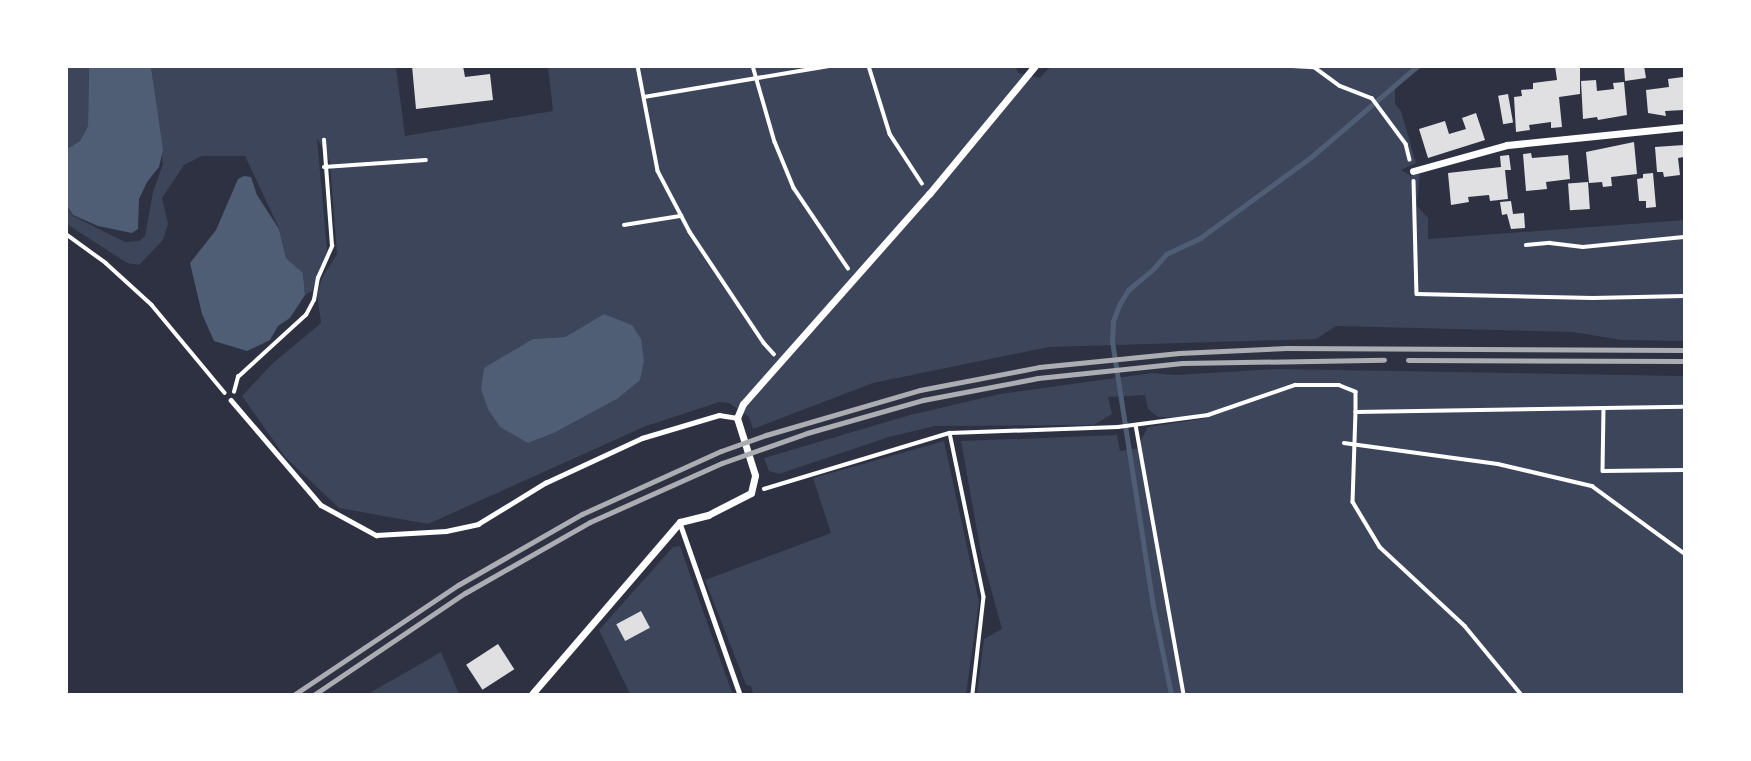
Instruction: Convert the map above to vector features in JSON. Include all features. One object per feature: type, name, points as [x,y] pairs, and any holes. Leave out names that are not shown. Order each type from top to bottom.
[{"type":"street","points":[[532,695],[680,522],[708,515],[751,493],[755,475],[737,418],[743,404],[929,194],[1035,66]]},
{"type":"street","points":[[1413,171],[1507,145],[1685,127]]},
{"type":"lane","points":[[231,400],[321,505],[376,535],[446,531],[478,524],[545,483],[642,438],[719,415],[737,418]]},
{"type":"lane","points":[[680,522],[740,695]]},
{"type":"path","points":[[638,66],[658,171],[681,216],[764,342],[782,361]]},
{"type":"path","points":[[753,66],[775,142],[794,188],[856,278]]},
{"type":"path","points":[[645,97],[830,66]]},
{"type":"path","points":[[869,66],[890,134],[929,194]]},
{"type":"path","points":[[1292,66],[1314,67],[1326,73],[1340,86],[1372,98],[1406,144],[1413,171],[1417,294],[1593,298],[1685,296]]},
{"type":"path","points":[[231,400],[238,377],[306,315],[314,300],[318,278],[332,246],[324,140]]},
{"type":"path","points":[[324,167],[426,160]]},
{"type":"path","points":[[624,225],[681,216]]},
{"type":"path","points":[[66,234],[106,263],[152,305],[231,400]]},
{"type":"path","points":[[1526,245],[1550,243],[1583,247],[1685,237]]},
{"type":"path","points":[[751,493],[950,433],[1136,425],[1208,415],[1295,385],[1339,385],[1356,392],[1353,502],[1380,547],[1465,626],[1521,695]]},
{"type":"path","points":[[1356,412],[1685,407]]},
{"type":"path","points":[[1604,408],[1603,471],[1685,470]]},
{"type":"path","points":[[1136,425],[1184,695]]},
{"type":"path","points":[[950,433],[984,597],[973,695]]},
{"type":"path","points":[[1344,443],[1498,464],[1592,486],[1685,553]]},
{"type":"shaded area","points":[[1015,66],[1018,73],[1040,78],[1051,66],[1423,67],[1395,86],[1395,104],[1401,111],[1416,163],[1401,170],[1411,176],[1420,172],[1417,206],[1428,218],[1428,239],[1684,220],[1684,341],[1622,340],[1573,332],[1336,326],[1316,339],[1049,347],[873,383],[753,429],[749,417],[729,403],[720,402],[646,426],[428,524],[339,508],[285,457],[242,396],[272,364],[321,323],[317,294],[322,278],[337,254],[330,162],[317,138],[327,250],[312,291],[305,295],[303,273],[286,258],[279,228],[245,156],[202,156],[184,165],[162,198],[168,224],[163,240],[139,265],[127,263],[67,224],[66,206],[73,216],[125,242],[139,241],[145,236],[153,192],[163,164],[151,67],[396,67],[405,136],[553,111],[548,67]],"holes":[[[604,314],[617,399],[554,433],[528,443],[533,339],[565,337]]]},
{"type":"shaded area","points":[[66,67],[89,67],[88,126],[80,141],[67,149]]},
{"type":"shaded area","points":[[89,67],[151,67],[163,150],[159,167],[147,182],[139,199],[138,229],[132,233],[98,226],[73,215],[67,206],[67,149],[80,141],[88,126]]},
{"type":"shaded area","points":[[251,177],[257,195],[279,229],[286,258],[303,273],[305,295],[290,318],[278,326],[270,340],[247,351],[214,341],[202,314],[190,263],[216,230],[238,179]]},
{"type":"shaded area","points":[[604,314],[632,325],[641,339],[644,361],[640,380],[617,399],[554,433],[528,443],[500,427],[488,409],[481,389],[484,368],[533,339],[565,337]]},
{"type":"shaded area","points":[[1277,369],[1684,376],[1684,550],[1623,506],[1684,554],[1684,694],[977,694],[984,639],[1002,629],[981,553],[961,441],[1117,435],[1120,451],[1141,448],[1141,440],[1148,427],[1207,418],[1158,417],[1148,409],[1145,395],[1108,397],[1112,414],[1094,425],[935,426],[889,437],[779,474],[769,471],[764,458],[910,415],[1000,394],[1152,373],[1175,375]]},
{"type":"shaded area","points":[[944,441],[979,602],[966,694],[753,694],[751,686],[746,685],[705,580],[831,533],[813,478]]},
{"type":"shaded area","points":[[680,546],[733,694],[630,694],[599,630],[673,547]]},
{"type":"shaded area","points":[[441,652],[459,694],[368,694]]},
{"type":"building","points":[[412,66],[463,66],[465,77],[490,74],[493,100],[416,109]]},
{"type":"building","points":[[1555,66],[1580,66],[1580,94],[1559,97],[1562,127],[1551,128],[1551,122],[1529,125],[1530,130],[1516,132],[1514,97],[1522,96],[1521,90],[1533,89],[1533,83],[1557,80]]},
{"type":"building","points":[[1624,66],[1644,66],[1646,78],[1625,81]]},
{"type":"building","points":[[1683,77],[1684,110],[1665,111],[1666,116],[1648,113],[1646,90],[1669,87],[1668,79]]},
{"type":"building","points":[[1596,80],[1597,91],[1614,89],[1613,83],[1624,82],[1627,115],[1598,120],[1597,117],[1583,119],[1581,81]]},
{"type":"building","points":[[1508,94],[1513,123],[1503,124],[1498,96]]},
{"type":"building","points":[[1476,113],[1485,140],[1428,158],[1419,129],[1445,121],[1449,134],[1466,129],[1462,118]]},
{"type":"building","points":[[1634,142],[1637,174],[1611,177],[1612,186],[1603,187],[1602,182],[1589,183],[1586,152]]},
{"type":"building","points":[[1684,145],[1684,157],[1678,158],[1680,175],[1664,177],[1663,172],[1657,172],[1655,147]]},
{"type":"building","points":[[1531,153],[1532,158],[1568,155],[1570,179],[1546,182],[1547,189],[1526,191],[1523,154]]},
{"type":"building","points":[[1509,155],[1511,170],[1505,170],[1508,199],[1490,201],[1489,195],[1468,197],[1469,202],[1451,205],[1448,173],[1501,167],[1500,156]]},
{"type":"building","points":[[1653,173],[1656,207],[1646,208],[1646,201],[1639,201],[1637,179],[1643,178],[1643,174]]},
{"type":"building","points":[[1588,182],[1590,209],[1570,210],[1568,183]]},
{"type":"building","points":[[1511,201],[1513,214],[1524,213],[1525,228],[1511,229],[1507,214],[1502,215],[1500,202]]},
{"type":"building","points":[[641,611],[650,628],[625,641],[616,624]]},
{"type":"building","points":[[498,644],[514,669],[482,690],[466,665]]},
{"type":"waterway","points":[[1171,694],[1153,606],[1112,342],[1113,321],[1119,305],[1128,290],[1166,254],[1200,238],[1311,157],[1417,66]]},
{"type":"railway","points":[[295,694],[458,585],[582,514],[721,451],[766,435],[920,390],[1039,367],[1179,353],[1287,348],[1684,350]]},
{"type":"railway","points":[[315,694],[465,593],[590,522],[722,463],[807,433],[923,400],[1038,378],[1182,363],[1384,360]]},
{"type":"railway","points":[[1408,360],[1684,361]]}]
